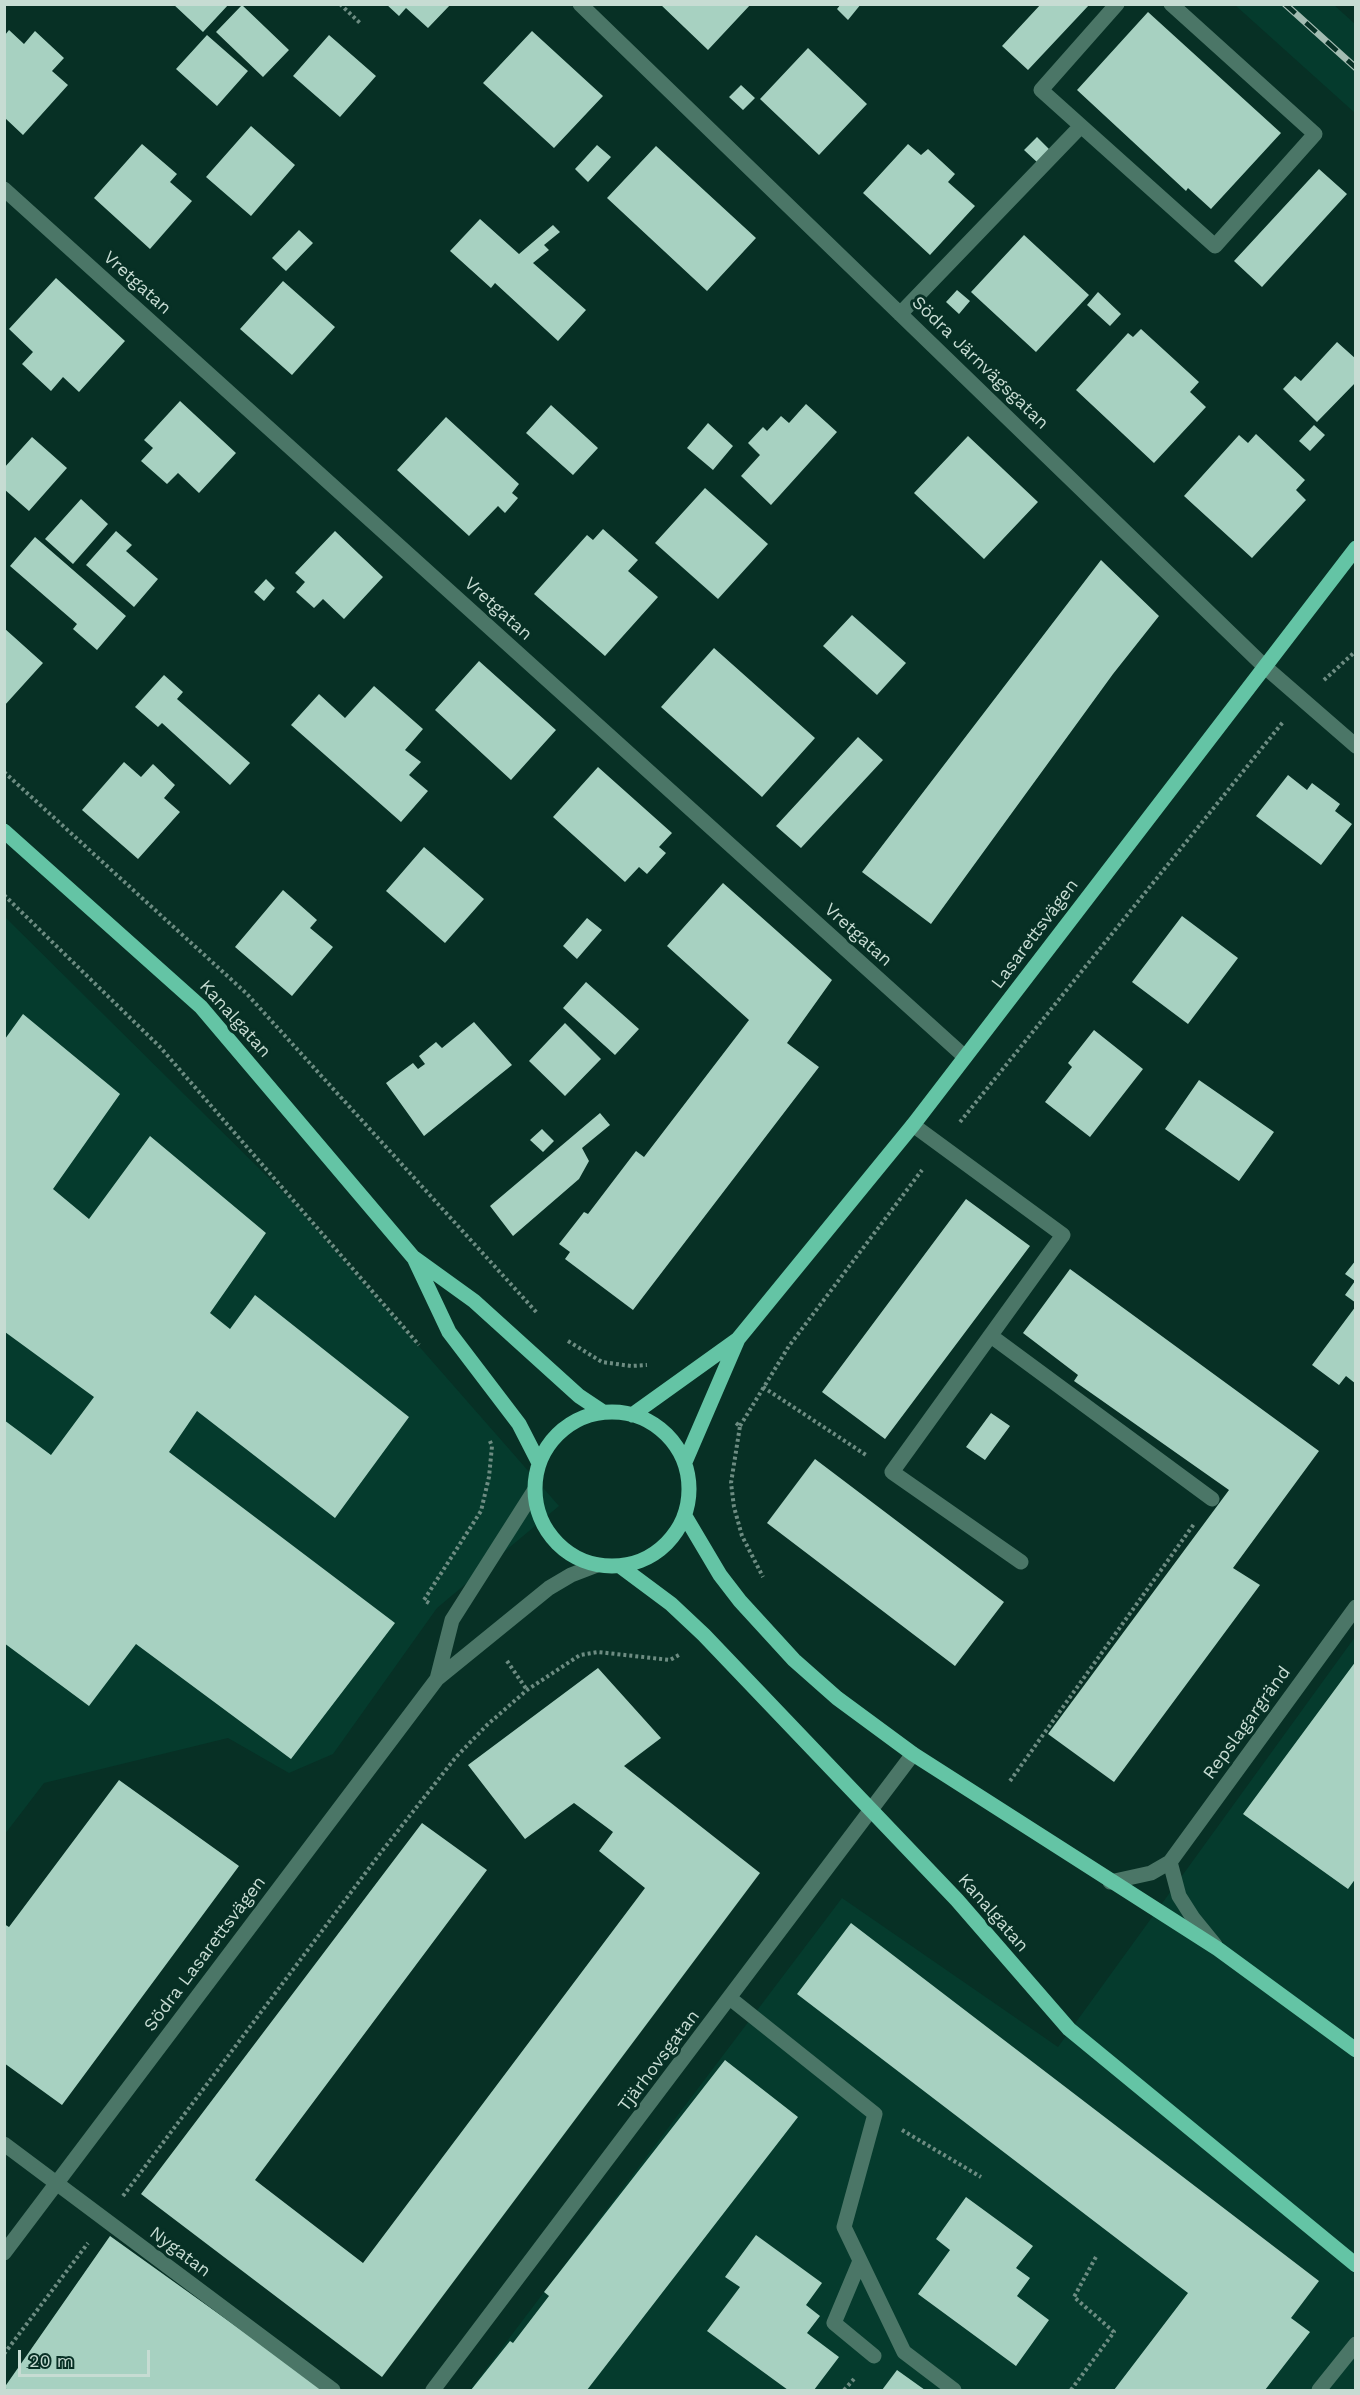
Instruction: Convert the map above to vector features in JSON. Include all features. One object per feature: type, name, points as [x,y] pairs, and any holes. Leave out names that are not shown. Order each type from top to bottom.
[{"type":"main road","name":"Lasarettsvägen","points":[[632,1414],[738,1339],[913,1125],[1356,548]]},
{"type":"main road","name":"Kanalgatan","points":[[4,831],[201,1007],[413,1257],[474,1301],[579,1396],[603,1412]]},
{"type":"main road","name":"Kanalgatan","points":[[413,1257],[449,1332],[519,1424],[539,1463]]},
{"type":"main road","name":"Lasarettsvägen","points":[[684,1462],[738,1339]]},
{"type":"main road","points":[[603,1412],[632,1414],[664,1432],[674,1443],[684,1462],[689,1486],[685,1516],[669,1542],[644,1560],[620,1566],[597,1565],[582,1561],[556,1542],[540,1519],[534,1491],[539,1463],[545,1450],[562,1430],[583,1417],[603,1412]]},
{"type":"main road","points":[[685,1516],[720,1575],[740,1601],[794,1660],[837,1698],[913,1754],[1218,1949],[1356,2050]]},
{"type":"main road","name":"Kanalgatan","points":[[620,1566],[671,1604],[704,1635],[957,1900],[1069,2029],[1356,2265]]},
{"type":"street","name":"Södra Järnvägsgatan","points":[[580,4],[1264,666],[1356,746]]},
{"type":"street","points":[[1117,4],[1041,90],[1215,246],[1315,134],[1171,4]]},
{"type":"street","points":[[900,314],[1081,126]]},
{"type":"street","name":"Vretgatan","points":[[4,189],[965,1057]]},
{"type":"street","points":[[913,1125],[1064,1235],[892,1472],[1021,1562]]},
{"type":"street","points":[[991,1336],[1212,1499]]},
{"type":"street","name":"Södra Lasarettsvägen","points":[[437,1679],[452,1620],[534,1491]]},
{"type":"street","name":"Södra Lasarettsvägen","points":[[4,2253],[437,1679],[549,1588],[571,1575],[597,1565]]},
{"type":"street","name":"Repslagargränd","points":[[1110,1882],[1143,1876],[1170,1862],[1356,1607]]},
{"type":"street","name":"Tjärhovsgatan","points":[[433,2391],[731,1999],[913,1754]]},
{"type":"street","points":[[1170,1862],[1179,1896],[1218,1949]]},
{"type":"street","points":[[731,1999],[875,2114],[844,2227],[904,2352],[954,2391]]},
{"type":"street","name":"Nygatan","points":[[4,2144],[333,2391]]},
{"type":"street","points":[[860,2261],[834,2323],[874,2356]]},
{"type":"street","points":[[1319,2391],[1356,2344]]},
{"type":"path","points":[[340,4],[360,23]]},
{"type":"path","points":[[740,1601],[764,1578],[742,1536],[734,1507],[731,1483],[740,1426],[789,1346],[942,1144],[1256,751],[1303,699],[1356,651]]},
{"type":"path","points":[[4,772],[246,993],[546,1323]]},
{"type":"path","points":[[4,895],[160,1047],[426,1353]]},
{"type":"path","points":[[561,1335],[602,1362],[631,1366],[661,1364],[682,1380]]},
{"type":"path","points":[[763,1387],[892,1472]]},
{"type":"path","points":[[710,1404],[740,1426]]},
{"type":"path","points":[[452,1620],[424,1599],[481,1511],[492,1446],[488,1436]]},
{"type":"path","points":[[1007,1786],[1212,1499]]},
{"type":"path","points":[[4,2354],[375,1860],[456,1757],[487,1725],[527,1690],[580,1655],[598,1652],[670,1660],[704,1635]]},
{"type":"path","points":[[484,1643],[511,1665],[527,1690]]},
{"type":"path","points":[[875,2114],[981,2177]]},
{"type":"path","points":[[1071,2391],[1114,2332],[1074,2297],[1097,2255]]},
{"type":"shaded area","points":[[1235,5],[1334,5],[1355,24],[1355,113]]},
{"type":"shaded area","points":[[4,916],[289,1198],[559,1506],[437,1608],[333,1754],[289,1773],[228,1738],[44,1783],[5,1834]]},
{"type":"shaded area","points":[[1355,1637],[1355,2390],[470,2390],[842,1898],[1058,2047]]},
{"type":"building","points":[[173,4],[229,4],[203,32]]},
{"type":"building","points":[[386,4],[451,4],[428,28],[406,8],[399,16]]},
{"type":"building","points":[[660,4],[751,4],[708,50]]},
{"type":"building","points":[[841,4],[861,4],[848,20],[837,9]]},
{"type":"building","points":[[1041,4],[1090,4],[1028,70],[1002,46]]},
{"type":"building","points":[[242,5],[289,50],[263,77],[216,32]]},
{"type":"building","points":[[1148,12],[1281,133],[1211,209],[1188,188],[1186,191],[1077,90]]},
{"type":"building","points":[[9,30],[24,44],[35,31],[64,58],[52,71],[68,85],[23,135],[5,118],[5,35]]},
{"type":"building","points":[[532,31],[603,96],[554,148],[483,83]]},
{"type":"building","points":[[207,35],[248,71],[217,106],[176,69]]},
{"type":"building","points":[[329,35],[376,76],[340,117],[293,76]]},
{"type":"building","points":[[808,48],[867,104],[819,155],[760,99]]},
{"type":"building","points":[[741,85],[755,98],[743,110],[729,97]]},
{"type":"building","points":[[251,126],[295,165],[251,216],[206,177]]},
{"type":"building","points":[[1037,137],[1050,150],[1038,163],[1024,150]]},
{"type":"building","points":[[142,144],[177,174],[170,182],[192,201],[150,249],[94,198]]},
{"type":"building","points":[[908,144],[921,155],[928,149],[955,174],[948,182],[975,206],[930,255],[863,193]]},
{"type":"building","points":[[597,145],[611,157],[588,182],[575,169]]},
{"type":"building","points":[[656,146],[756,238],[707,291],[607,198]]},
{"type":"building","points":[[1319,169],[1347,194],[1262,287],[1234,261]]},
{"type":"building","points":[[480,219],[519,254],[553,225],[560,232],[544,245],[549,250],[533,263],[586,310],[558,341],[495,283],[491,288],[450,251]]},
{"type":"building","points":[[299,230],[313,243],[286,271],[272,258]]},
{"type":"building","points":[[1024,235],[1089,295],[1036,352],[971,292]]},
{"type":"building","points":[[56,278],[125,341],[79,392],[63,377],[51,391],[22,364],[33,352],[9,329]]},
{"type":"building","points":[[283,281],[335,327],[292,375],[240,329]]},
{"type":"building","points":[[957,290],[970,301],[959,314],[946,302]]},
{"type":"building","points":[[1098,292],[1121,314],[1110,326],[1087,305]]},
{"type":"building","points":[[1141,329],[1199,382],[1190,392],[1206,407],[1154,463],[1076,390],[1128,333],[1133,337]]},
{"type":"building","points":[[1337,342],[1356,359],[1356,382],[1317,422],[1283,389],[1295,376],[1301,381]]},
{"type":"building","points":[[180,401],[236,453],[199,493],[178,473],[167,484],[141,461],[153,448],[144,440]]},
{"type":"building","points":[[806,404],[837,432],[771,505],[741,476],[760,455],[748,443],[763,427],[767,431],[781,416],[789,423]]},
{"type":"building","points":[[551,405],[598,448],[573,475],[526,433]]},
{"type":"building","points":[[446,417],[519,484],[512,493],[518,498],[505,513],[498,506],[469,536],[397,470]]},
{"type":"building","points":[[708,423],[733,446],[713,470],[687,448]]},
{"type":"building","points":[[1314,425],[1325,435],[1310,451],[1299,441]]},
{"type":"building","points":[[1256,434],[1305,480],[1296,490],[1306,500],[1252,558],[1184,496],[1239,435],[1248,443]]},
{"type":"building","points":[[968,436],[1038,502],[984,559],[914,493]]},
{"type":"building","points":[[32,437],[67,468],[29,511],[4,489],[4,468]]},
{"type":"building","points":[[705,488],[768,544],[718,599],[655,543]]},
{"type":"building","points":[[81,499],[108,524],[73,564],[45,539]]},
{"type":"building","points":[[603,529],[638,560],[628,571],[658,597],[605,656],[534,594],[587,535],[593,540]]},
{"type":"building","points":[[116,531],[132,545],[126,551],[158,579],[134,607],[86,565]]},
{"type":"building","points":[[335,531],[383,577],[344,619],[323,599],[314,608],[296,592],[305,582],[295,573]]},
{"type":"building","points":[[35,537],[126,616],[97,650],[73,629],[77,624],[10,566]]},
{"type":"building","points":[[1101,560],[1159,616],[1113,674],[931,924],[862,872]]},
{"type":"building","points":[[266,579],[275,588],[264,601],[254,592]]},
{"type":"building","points":[[852,615],[906,663],[877,695],[823,646]]},
{"type":"building","points":[[4,628],[43,663],[4,706]]},
{"type":"building","points":[[714,648],[815,738],[762,797],[661,707]]},
{"type":"building","points":[[479,661],[556,730],[511,780],[435,710]]},
{"type":"building","points":[[164,675],[183,692],[177,699],[250,763],[230,785],[162,723],[158,727],[135,707]]},
{"type":"building","points":[[374,686],[423,729],[405,750],[421,762],[409,775],[428,791],[401,822],[291,725],[319,694],[345,718]]},
{"type":"building","points":[[858,737],[883,760],[801,848],[776,826]]},
{"type":"building","points":[[124,762],[141,777],[153,764],[175,785],[164,798],[180,812],[138,859],[82,810]]},
{"type":"building","points":[[598,767],[672,833],[659,847],[666,853],[647,874],[639,867],[625,882],[553,817]]},
{"type":"building","points":[[1288,775],[1307,790],[1312,783],[1340,804],[1335,811],[1352,824],[1321,865],[1256,816]]},
{"type":"building","points":[[424,847],[484,899],[445,943],[386,891]]},
{"type":"building","points":[[723,883],[832,980],[787,1043],[819,1067],[633,1310],[565,1259],[570,1252],[559,1244],[584,1212],[588,1214],[636,1151],[644,1157],[749,1020],[667,946]]},
{"type":"building","points":[[283,890],[317,920],[310,928],[333,947],[292,996],[235,947]]},
{"type":"building","points":[[1182,916],[1238,958],[1188,1024],[1132,982]]},
{"type":"building","points":[[587,918],[602,930],[577,959],[563,946]]},
{"type":"building","points":[[586,982],[639,1029],[615,1055],[563,1008]]},
{"type":"building","points":[[23,1014],[120,1094],[53,1189],[89,1219],[150,1136],[266,1233],[210,1313],[230,1329],[255,1295],[409,1417],[335,1518],[197,1411],[169,1452],[395,1623],[291,1759],[136,1644],[89,1706],[4,1643],[4,1420],[51,1455],[94,1397],[5,1332],[5,1039]]},
{"type":"building","points":[[474,1022],[512,1065],[424,1136],[386,1083],[413,1063],[418,1069],[425,1064],[419,1056],[436,1042],[442,1048]]},
{"type":"building","points":[[565,1023],[601,1059],[565,1096],[529,1061]]},
{"type":"building","points":[[1094,1030],[1143,1069],[1090,1137],[1045,1102],[1072,1067],[1068,1063]]},
{"type":"building","points":[[1199,1080],[1274,1132],[1239,1181],[1165,1129]]},
{"type":"building","points":[[600,1113],[610,1125],[582,1148],[589,1161],[579,1179],[513,1236],[490,1206]]},
{"type":"building","points":[[542,1129],[554,1141],[543,1152],[530,1140]]},
{"type":"building","points":[[966,1199],[1030,1246],[885,1439],[822,1392]]},
{"type":"building","points":[[1356,1260],[1356,1303],[1345,1295],[1355,1281],[1345,1274]]},
{"type":"building","points":[[1070,1269],[1319,1451],[1233,1568],[1260,1585],[1114,1782],[1048,1734],[1229,1490],[1074,1381],[1078,1375],[1023,1333]]},
{"type":"building","points":[[1356,1306],[1356,1384],[1346,1376],[1339,1385],[1312,1365]]},
{"type":"building","points":[[991,1413],[1010,1426],[985,1460],[966,1447]]},
{"type":"building","points":[[815,1459],[1004,1602],[955,1666],[767,1523]]},
{"type":"building","points":[[1356,1661],[1356,1878],[1348,1889],[1243,1814]]},
{"type":"building","points":[[598,1668],[661,1738],[624,1766],[760,1873],[382,2377],[141,2194],[422,1823],[487,1870],[255,2180],[363,2263],[645,1888],[599,1851],[613,1832],[574,1803],[525,1839],[468,1765]]},
{"type":"building","points":[[119,1780],[239,1866],[62,2105],[4,2063],[4,1924],[9,1927]]},
{"type":"building","points":[[851,1923],[1319,2281],[1291,2318],[1310,2332],[1265,2390],[1114,2390],[1188,2293],[797,1994]]},
{"type":"building","points":[[725,2060],[798,2117],[587,2390],[471,2390],[510,2341],[513,2343],[549,2296],[544,2292]]},
{"type":"building","points":[[966,2197],[1033,2246],[1016,2268],[1030,2278],[1017,2296],[1049,2320],[1016,2366],[918,2294],[950,2250],[936,2239]]},
{"type":"building","points":[[756,2235],[822,2283],[806,2305],[820,2316],[807,2333],[839,2357],[814,2390],[788,2390],[707,2331],[740,2287],[725,2277]]},
{"type":"building","points":[[110,2236],[325,2390],[9,2390],[4,2388]]},
{"type":"building","points":[[897,2370],[925,2390],[882,2390]]},
{"type":"railway","points":[[1285,4],[1356,68]]}]
